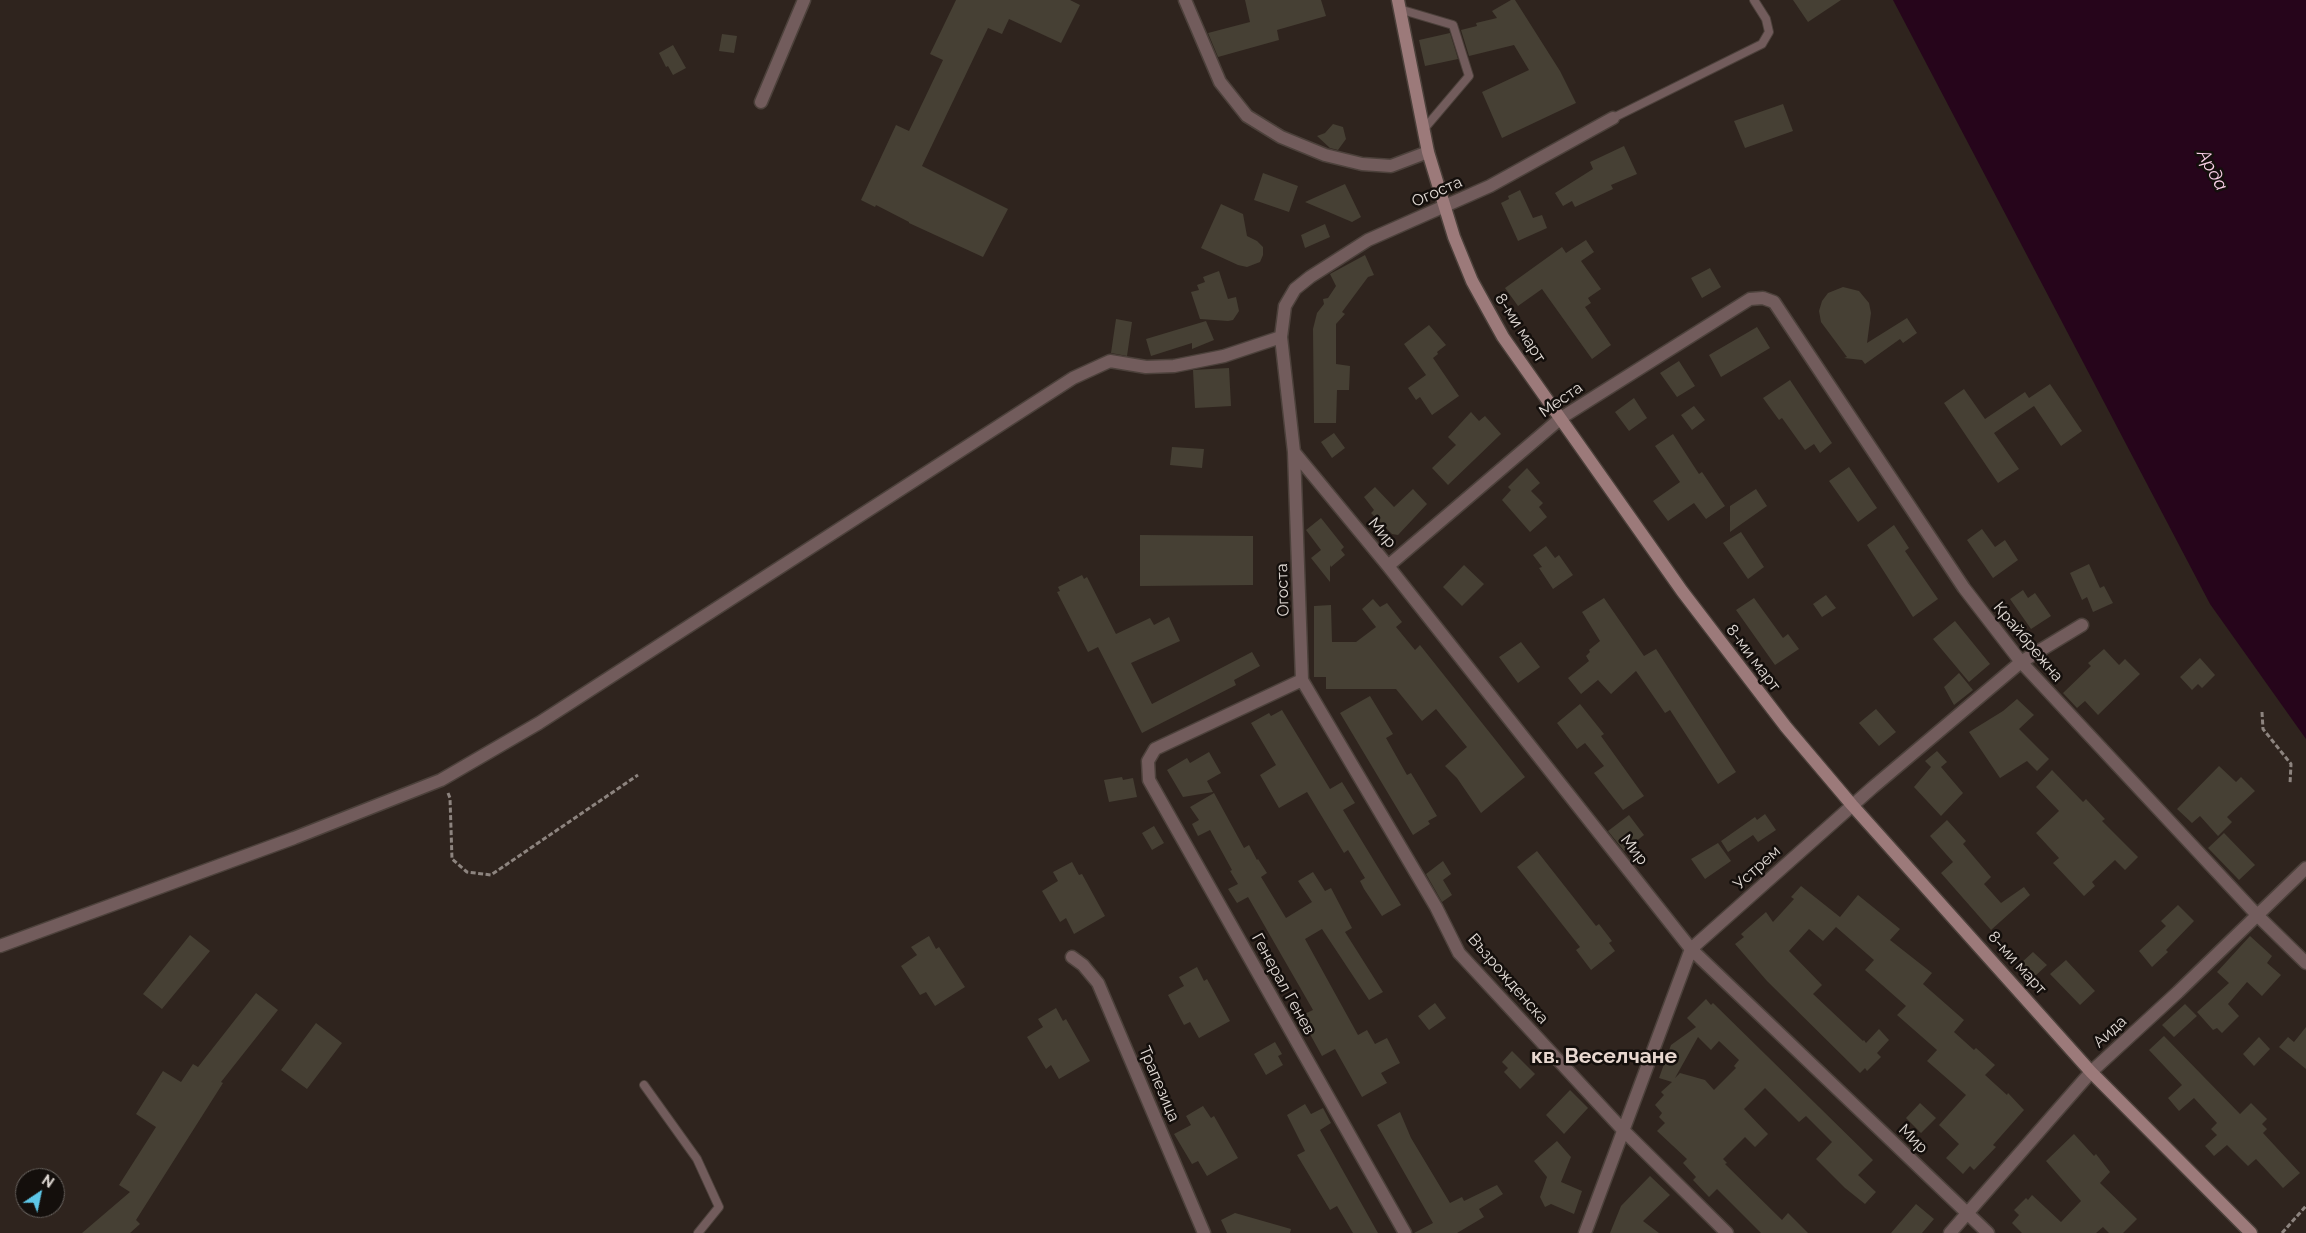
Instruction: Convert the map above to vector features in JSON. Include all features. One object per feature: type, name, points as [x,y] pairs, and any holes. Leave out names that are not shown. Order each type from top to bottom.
[{"type":"main road","name":"8-ми март","points":[[1398,5],[1428,152],[1454,237],[1472,281],[1503,338],[1699,613],[1786,727],[1852,805],[2091,1072],[2251,1233]]},
{"type":"street","points":[[761,102],[804,0]]},
{"type":"street","points":[[1185,0],[1220,82],[1248,116],[1281,137],[1325,155],[1362,164],[1390,166],[1428,152]]},
{"type":"street","name":"Огоста","points":[[1302,680],[1294,452],[1281,337],[1285,306],[1295,289],[1310,277],[1368,240],[1490,186],[1613,118]]},
{"type":"street","name":"Места","points":[[1388,566],[1561,418],[1750,299],[1763,298],[1774,302]]},
{"type":"street","name":"Крайбрежна","points":[[1774,302],[1964,588],[2021,662],[2258,916],[2306,963]]},
{"type":"street","points":[[0,946],[294,838],[441,780],[539,723],[1019,411],[1073,378],[1110,361],[1146,367],[1174,366],[1224,356],[1281,337]]},
{"type":"street","name":"Мир","points":[[1294,452],[1388,566],[1691,949],[1988,1233]]},
{"type":"street","name":"Устрем","points":[[1585,1233],[1691,949],[1852,805],[2021,662],[2082,625]]},
{"type":"street","name":"Генерал Генев","points":[[1302,680],[1155,749],[1148,761],[1149,780],[1405,1233]]},
{"type":"street","name":"Възрожденска","points":[[1302,680],[1436,907],[1459,953],[1622,1130],[1727,1233]]},
{"type":"street","name":"Аида","points":[[1950,1233],[2091,1072],[2258,916],[2306,868]]},
{"type":"street","name":"Трапезица","points":[[1072,957],[1084,965],[1098,983],[1204,1233]]},
{"type":"lane","points":[[1613,118],[1762,44],[1769,32],[1766,19],[1754,0]]},
{"type":"lane","points":[[1398,5],[1453,25],[1469,76],[1424,129]]},
{"type":"lane","points":[[644,1085],[697,1159],[719,1207],[698,1233]]},
{"type":"path","points":[[2262,712],[2263,729],[2291,764],[2290,784]]},
{"type":"path","points":[[441,780],[450,798],[452,859],[467,872],[492,875],[638,775]]},
{"type":"path","points":[[2282,1233],[2306,1206]]},
{"type":"water","name":"Арда","points":[[1893,0],[2306,0],[2306,739],[2210,604]]},
{"type":"building","points":[[956,0],[1070,0],[1080,5],[1061,43],[1009,19],[1002,34],[988,28],[922,166],[1008,209],[983,257],[909,223],[876,205],[875,207],[861,200],[896,125],[909,131],[943,60],[930,54]]},
{"type":"building","points":[[1245,0],[1321,0],[1326,16],[1277,30],[1279,40],[1218,57],[1208,33],[1250,22]]},
{"type":"building","points":[[1511,0],[1515,0],[1560,71],[1576,103],[1502,138],[1482,92],[1529,70],[1514,45],[1469,56],[1461,30],[1477,26],[1476,23],[1497,18],[1492,11]]},
{"type":"building","points":[[1793,0],[1841,0],[1808,22]]},
{"type":"building","points":[[1450,33],[1458,59],[1425,66],[1419,40]]},
{"type":"building","points":[[722,34],[737,36],[734,53],[719,51]]},
{"type":"building","points":[[673,45],[686,68],[673,75],[668,66],[666,67],[659,53]]},
{"type":"building","points":[[1783,104],[1793,131],[1745,148],[1734,121]]},
{"type":"building","points":[[1333,124],[1343,127],[1346,139],[1338,150],[1330,148],[1317,136],[1325,133]]},
{"type":"building","points":[[1624,146],[1637,174],[1611,185],[1613,189],[1575,207],[1572,201],[1563,206],[1555,193],[1593,169],[1590,162]]},
{"type":"building","points":[[1263,173],[1298,186],[1289,212],[1254,200]]},
{"type":"building","points":[[1345,184],[1361,217],[1352,222],[1305,202]]},
{"type":"building","points":[[1520,190],[1533,218],[1542,215],[1547,228],[1518,241],[1501,203],[1509,199],[1508,196]]},
{"type":"building","points":[[1221,204],[1243,214],[1247,236],[1257,241],[1263,247],[1263,255],[1260,262],[1247,267],[1238,265],[1201,248]]},
{"type":"building","points":[[1325,224],[1330,237],[1305,248],[1301,235]]},
{"type":"building","points":[[1586,240],[1594,252],[1581,261],[1601,289],[1588,298],[1591,303],[1585,307],[1611,345],[1592,359],[1542,289],[1518,306],[1505,288],[1562,247],[1566,253]]},
{"type":"building","points":[[1365,255],[1374,275],[1368,277],[1342,312],[1345,314],[1336,324],[1336,364],[1350,366],[1349,390],[1337,390],[1336,423],[1314,423],[1313,329],[1317,313],[1324,304],[1323,299],[1328,298],[1336,286],[1330,274]]},
{"type":"building","points":[[1710,268],[1721,287],[1702,298],[1691,278]]},
{"type":"building","points":[[1219,271],[1228,299],[1236,297],[1239,311],[1233,320],[1200,319],[1191,292],[1199,290],[1197,285],[1205,282],[1203,277]]},
{"type":"building","points":[[1843,287],[1859,291],[1869,303],[1871,313],[1867,343],[1907,318],[1917,333],[1903,343],[1900,339],[1865,364],[1862,360],[1844,358],[1847,357],[1821,322],[1819,311],[1822,301],[1828,293]]},
{"type":"building","points":[[1116,319],[1132,322],[1127,356],[1111,353]]},
{"type":"building","points":[[1206,321],[1214,340],[1192,349],[1192,343],[1151,356],[1146,339]]},
{"type":"building","points":[[1429,325],[1446,345],[1433,358],[1459,396],[1432,415],[1420,397],[1416,400],[1408,388],[1426,375],[1404,344]]},
{"type":"building","points":[[1757,327],[1770,348],[1721,377],[1709,355]]},
{"type":"building","points":[[1679,361],[1695,386],[1677,397],[1660,373]]},
{"type":"building","points":[[1229,368],[1231,406],[1195,408],[1193,370]]},
{"type":"building","points":[[1790,380],[1832,443],[1820,453],[1814,444],[1805,450],[1782,418],[1779,420],[1763,398]]},
{"type":"building","points":[[2050,384],[2082,431],[2061,446],[2034,406],[1994,433],[2019,469],[1998,483],[1944,403],[1964,389],[1985,419],[2025,392],[2029,398]]},
{"type":"building","points":[[1634,398],[1647,418],[1629,431],[1615,412]]},
{"type":"building","points":[[1694,406],[1705,420],[1692,430],[1681,415]]},
{"type":"building","points":[[1471,412],[1479,421],[1485,416],[1501,434],[1448,485],[1432,468],[1456,445],[1448,437]]},
{"type":"building","points":[[1334,433],[1345,448],[1332,458],[1321,442]]},
{"type":"building","points":[[1673,434],[1699,474],[1702,472],[1725,506],[1706,519],[1694,503],[1668,521],[1653,501],[1680,482],[1655,446]]},
{"type":"building","points":[[1172,447],[1204,449],[1202,468],[1170,465]]},
{"type":"building","points":[[1849,467],[1877,508],[1858,522],[1829,481]]},
{"type":"building","points":[[1527,468],[1540,483],[1531,491],[1543,503],[1539,507],[1547,517],[1530,532],[1502,500],[1511,490],[1508,487]]},
{"type":"building","points":[[1375,487],[1394,507],[1413,489],[1427,504],[1398,535],[1392,534],[1371,513],[1374,510],[1364,497]]},
{"type":"building","points":[[1756,489],[1767,506],[1730,532],[1730,506]]},
{"type":"building","points":[[1321,518],[1344,547],[1341,550],[1345,555],[1331,567],[1330,565],[1330,582],[1311,558],[1321,550],[1306,530]]},
{"type":"building","points":[[1894,525],[1909,548],[1905,551],[1938,599],[1913,617],[1867,545]]},
{"type":"building","points":[[1982,529],[1995,547],[2005,540],[2018,560],[1993,578],[1967,540]]},
{"type":"building","points":[[1741,532],[1764,567],[1748,579],[1723,543]]},
{"type":"building","points":[[1140,535],[1253,536],[1253,585],[1140,586]]},
{"type":"building","points":[[1546,546],[1555,558],[1559,555],[1573,575],[1553,589],[1539,568],[1542,567],[1533,555]]},
{"type":"building","points":[[2089,564],[2100,588],[2104,586],[2113,603],[2093,612],[2087,597],[2082,600],[2070,573]]},
{"type":"building","points":[[1464,565],[1484,584],[1462,606],[1443,587]]},
{"type":"building","points":[[1082,575],[1084,579],[1087,577],[1116,634],[1150,618],[1154,625],[1169,617],[1180,641],[1131,663],[1152,704],[1252,652],[1260,666],[1234,680],[1236,685],[1142,733],[1098,647],[1088,652],[1057,592],[1060,591],[1058,587]]},
{"type":"building","points":[[2023,590],[2028,598],[2035,593],[2051,616],[2031,629],[2010,599]]},
{"type":"building","points":[[1826,595],[1836,608],[1822,617],[1813,604]]},
{"type":"building","points":[[1604,598],[1644,656],[1656,649],[1736,772],[1718,784],[1670,710],[1665,713],[1636,671],[1611,694],[1598,680],[1581,694],[1568,678],[1589,661],[1586,656],[1590,652],[1589,650],[1600,641],[1582,612]]},
{"type":"building","points":[[1754,598],[1783,638],[1788,634],[1799,649],[1775,665],[1736,610]]},
{"type":"building","points":[[1373,599],[1380,607],[1387,603],[1402,622],[1396,627],[1415,650],[1420,645],[1525,777],[1481,813],[1457,778],[1445,766],[1467,747],[1436,709],[1422,721],[1396,689],[1326,689],[1326,677],[1314,677],[1314,606],[1331,605],[1332,642],[1356,642],[1376,627],[1362,609]]},
{"type":"building","points":[[1955,621],[1990,664],[1969,682],[1933,639]]},
{"type":"building","points":[[1521,642],[1540,667],[1518,683],[1499,657]]},
{"type":"building","points":[[2104,649],[2119,665],[2125,659],[2140,674],[2098,715],[2085,701],[2077,708],[2063,693],[2091,666],[2088,663]]},
{"type":"building","points":[[2200,658],[2215,675],[2202,688],[2198,684],[2192,690],[2180,677]]},
{"type":"building","points":[[1959,673],[1973,690],[1954,705],[1944,687]]},
{"type":"building","points":[[1370,696],[1393,734],[1386,738],[1407,775],[1411,773],[1437,816],[1428,821],[1430,824],[1413,835],[1340,713]]},
{"type":"building","points":[[2017,699],[2034,715],[2019,729],[2049,759],[2037,771],[2027,761],[2000,778],[1969,732],[2003,711]]},
{"type":"building","points":[[1580,704],[1604,734],[1601,736],[1644,796],[1623,810],[1594,773],[1604,766],[1585,743],[1577,749],[1557,723]]},
{"type":"building","points":[[1876,709],[1896,732],[1879,746],[1859,723]]},
{"type":"building","points":[[1282,710],[1330,789],[1342,782],[1355,803],[1343,810],[1401,905],[1382,916],[1360,881],[1365,878],[1348,850],[1344,853],[1307,792],[1279,808],[1260,775],[1276,765],[1251,723],[1269,713],[1271,716]]},
{"type":"building","points":[[1937,751],[1947,762],[1941,767],[1963,793],[1941,816],[1914,787],[1931,767],[1925,761]]},
{"type":"building","points":[[1209,752],[1221,773],[1207,781],[1213,792],[1183,797],[1167,770],[1187,758],[1190,763]]},
{"type":"building","points":[[2219,766],[2236,782],[2241,777],[2255,791],[2227,817],[2232,822],[2218,836],[2200,816],[2192,823],[2177,809]]},
{"type":"building","points":[[2052,770],[2083,802],[2086,799],[2105,819],[2102,821],[2138,857],[2125,870],[2115,860],[2092,882],[2095,886],[2084,896],[2053,863],[2059,858],[2036,833],[2059,811],[2036,787]]},
{"type":"building","points":[[1122,777],[1123,780],[1133,778],[1137,797],[1109,802],[1104,780]]},
{"type":"building","points":[[1214,793],[1244,848],[1249,845],[1267,873],[1261,877],[1286,918],[1312,902],[1298,881],[1313,872],[1325,891],[1331,888],[1352,928],[1345,932],[1383,992],[1369,1000],[1322,929],[1305,939],[1358,1035],[1367,1030],[1375,1044],[1387,1038],[1400,1063],[1381,1073],[1387,1083],[1362,1097],[1335,1049],[1322,1056],[1300,1016],[1313,1010],[1248,897],[1237,903],[1228,889],[1238,884],[1210,830],[1198,836],[1192,824],[1199,820],[1190,807]]},
{"type":"building","points":[[1765,814],[1776,830],[1758,842],[1753,835],[1728,852],[1721,841],[1755,817],[1757,820]]},
{"type":"building","points":[[1629,815],[1644,835],[1624,851],[1608,831]]},
{"type":"building","points":[[1947,820],[1966,841],[1963,844],[1991,877],[1984,884],[2001,903],[2024,887],[2030,895],[1991,930],[1941,873],[1953,862],[1930,836]]},
{"type":"building","points":[[1154,826],[1164,843],[1152,850],[1142,833]]},
{"type":"building","points":[[2224,833],[2255,865],[2239,880],[2208,848]]},
{"type":"building","points":[[1718,843],[1731,861],[1705,879],[1691,859]]},
{"type":"building","points":[[1537,851],[1596,926],[1599,924],[1612,941],[1609,943],[1615,951],[1591,970],[1576,950],[1580,947],[1517,867]]},
{"type":"building","points":[[1443,861],[1451,874],[1443,880],[1452,895],[1442,902],[1426,874]]},
{"type":"building","points":[[1072,862],[1079,875],[1082,874],[1105,916],[1074,934],[1066,918],[1060,922],[1042,891],[1058,881],[1053,872]]},
{"type":"building","points":[[1801,886],[1840,917],[1858,895],[1900,929],[1890,940],[1932,973],[1923,984],[1964,1020],[1954,1032],[1995,1065],[1985,1075],[2007,1095],[2008,1093],[2024,1110],[1993,1145],[1996,1147],[1974,1170],[1970,1166],[1963,1174],[1946,1158],[1959,1144],[1939,1125],[1966,1095],[1927,1061],[1937,1050],[1897,1015],[1906,1006],[1865,970],[1874,960],[1836,927],[1823,941],[1809,929],[1789,951],[1822,985],[1813,994],[1863,1041],[1866,1043],[1879,1029],[1889,1040],[1877,1053],[1881,1057],[1867,1071],[1865,1068],[1860,1073],[1767,981],[1735,944],[1744,937],[1741,934],[1766,912],[1773,922],[1794,899],[1791,897]]},
{"type":"building","points":[[2178,905],[2194,921],[2166,950],[2168,952],[2152,967],[2139,951],[2166,926],[2161,921]]},
{"type":"building","points":[[190,935],[210,951],[162,1009],[143,994]]},
{"type":"building","points":[[929,936],[936,949],[939,947],[965,987],[935,1006],[926,992],[920,995],[901,966],[917,955],[911,947]]},
{"type":"building","points":[[2250,936],[2272,956],[2267,963],[2281,975],[2262,996],[2247,982],[2228,1004],[2239,1016],[2222,1033],[2217,1028],[2213,1030],[2197,1012],[2229,983],[2217,972]]},
{"type":"building","points":[[2033,952],[2047,965],[2033,978],[2020,964]]},
{"type":"building","points":[[2066,960],[2095,991],[2080,1005],[2050,974]]},
{"type":"building","points":[[1197,967],[1204,981],[1207,979],[1230,1021],[1199,1038],[1190,1022],[1184,1025],[1168,995],[1184,986],[1179,977]]},
{"type":"building","points":[[256,993],[278,1010],[221,1082],[223,1083],[136,1220],[140,1224],[130,1233],[82,1233],[130,1192],[119,1185],[156,1127],[136,1114],[163,1071],[181,1082],[193,1064],[198,1067]]},
{"type":"building","points":[[1706,999],[1711,1005],[1713,1003],[1873,1160],[1858,1175],[1876,1192],[1865,1204],[1845,1188],[1816,1159],[1832,1142],[1806,1116],[1799,1122],[1765,1088],[1744,1109],[1768,1134],[1755,1147],[1745,1137],[1723,1159],[1727,1163],[1725,1164],[1782,1220],[1788,1213],[1808,1233],[1761,1233],[1717,1189],[1709,1197],[1693,1180],[1696,1177],[1683,1163],[1687,1159],[1657,1131],[1665,1123],[1659,1117],[1662,1113],[1655,1105],[1664,1095],[1661,1092],[1672,1082],[1659,1078],[1671,1045],[1696,1027],[1687,1018]],"holes":[[[1698,1037],[1711,1050],[1719,1041],[1739,1060],[1734,1066],[1736,1068],[1714,1090],[1705,1080],[1680,1073],[1675,1078]]]},
{"type":"building","points":[[1435,1003],[1446,1018],[1429,1030],[1418,1016]]},
{"type":"building","points":[[2185,1004],[2197,1016],[2174,1037],[2162,1025]]},
{"type":"building","points":[[1056,1008],[1063,1021],[1066,1019],[1090,1061],[1059,1079],[1051,1065],[1046,1069],[1027,1037],[1043,1027],[1038,1019]]},
{"type":"building","points":[[316,1023],[342,1043],[307,1089],[281,1070]]},
{"type":"building","points":[[2306,1027],[2306,1069],[2279,1047],[2288,1037],[2294,1042]]},
{"type":"building","points":[[2164,1036],[2240,1114],[2251,1103],[2267,1119],[2262,1124],[2267,1129],[2263,1133],[2300,1173],[2283,1188],[2256,1159],[2248,1166],[2227,1145],[2214,1156],[2205,1146],[2217,1135],[2211,1129],[2217,1123],[2194,1098],[2179,1111],[2168,1098],[2182,1085],[2149,1050]]},
{"type":"building","points":[[2259,1037],[2270,1049],[2254,1066],[2243,1054]]},
{"type":"building","points":[[1275,1042],[1282,1054],[1278,1056],[1283,1065],[1266,1075],[1254,1054]]},
{"type":"building","points":[[1512,1051],[1535,1074],[1520,1089],[1504,1072],[1508,1068],[1502,1062]]},
{"type":"building","points":[[1570,1090],[1588,1108],[1564,1134],[1546,1115]]},
{"type":"building","points":[[1920,1103],[1936,1118],[1921,1133],[1906,1118]]},
{"type":"building","points":[[1305,1104],[1311,1114],[1323,1108],[1331,1123],[1320,1130],[1378,1233],[1353,1233],[1337,1206],[1330,1210],[1297,1155],[1305,1151],[1287,1115]]},
{"type":"building","points":[[1203,1106],[1211,1118],[1214,1116],[1238,1158],[1207,1176],[1198,1161],[1192,1164],[1174,1134],[1191,1125],[1186,1116]]},
{"type":"building","points":[[1400,1112],[1411,1138],[1450,1203],[1462,1197],[1464,1201],[1497,1185],[1503,1194],[1479,1209],[1484,1217],[1457,1233],[1414,1233],[1433,1223],[1377,1125]]},
{"type":"building","points":[[2074,1134],[2094,1156],[2096,1154],[2110,1172],[2100,1183],[2137,1219],[2123,1233],[2109,1233],[2103,1227],[2096,1233],[2022,1233],[2012,1223],[2019,1215],[2014,1210],[2026,1198],[2028,1200],[2032,1195],[2061,1222],[2081,1201],[2046,1161]]},
{"type":"building","points":[[1557,1141],[1571,1157],[1561,1182],[1582,1191],[1574,1214],[1551,1204],[1545,1207],[1540,1197],[1547,1177],[1534,1161]]},
{"type":"building","points":[[1650,1176],[1670,1195],[1643,1221],[1659,1233],[1610,1233],[1621,1206]]},
{"type":"building","points":[[1916,1204],[1934,1219],[1922,1233],[1891,1233]]},
{"type":"building","points":[[1235,1213],[1291,1229],[1290,1233],[1227,1233],[1221,1220]]},
{"type":"district","name":"кв. Веселчане","points":[[1604,1057]]}]
